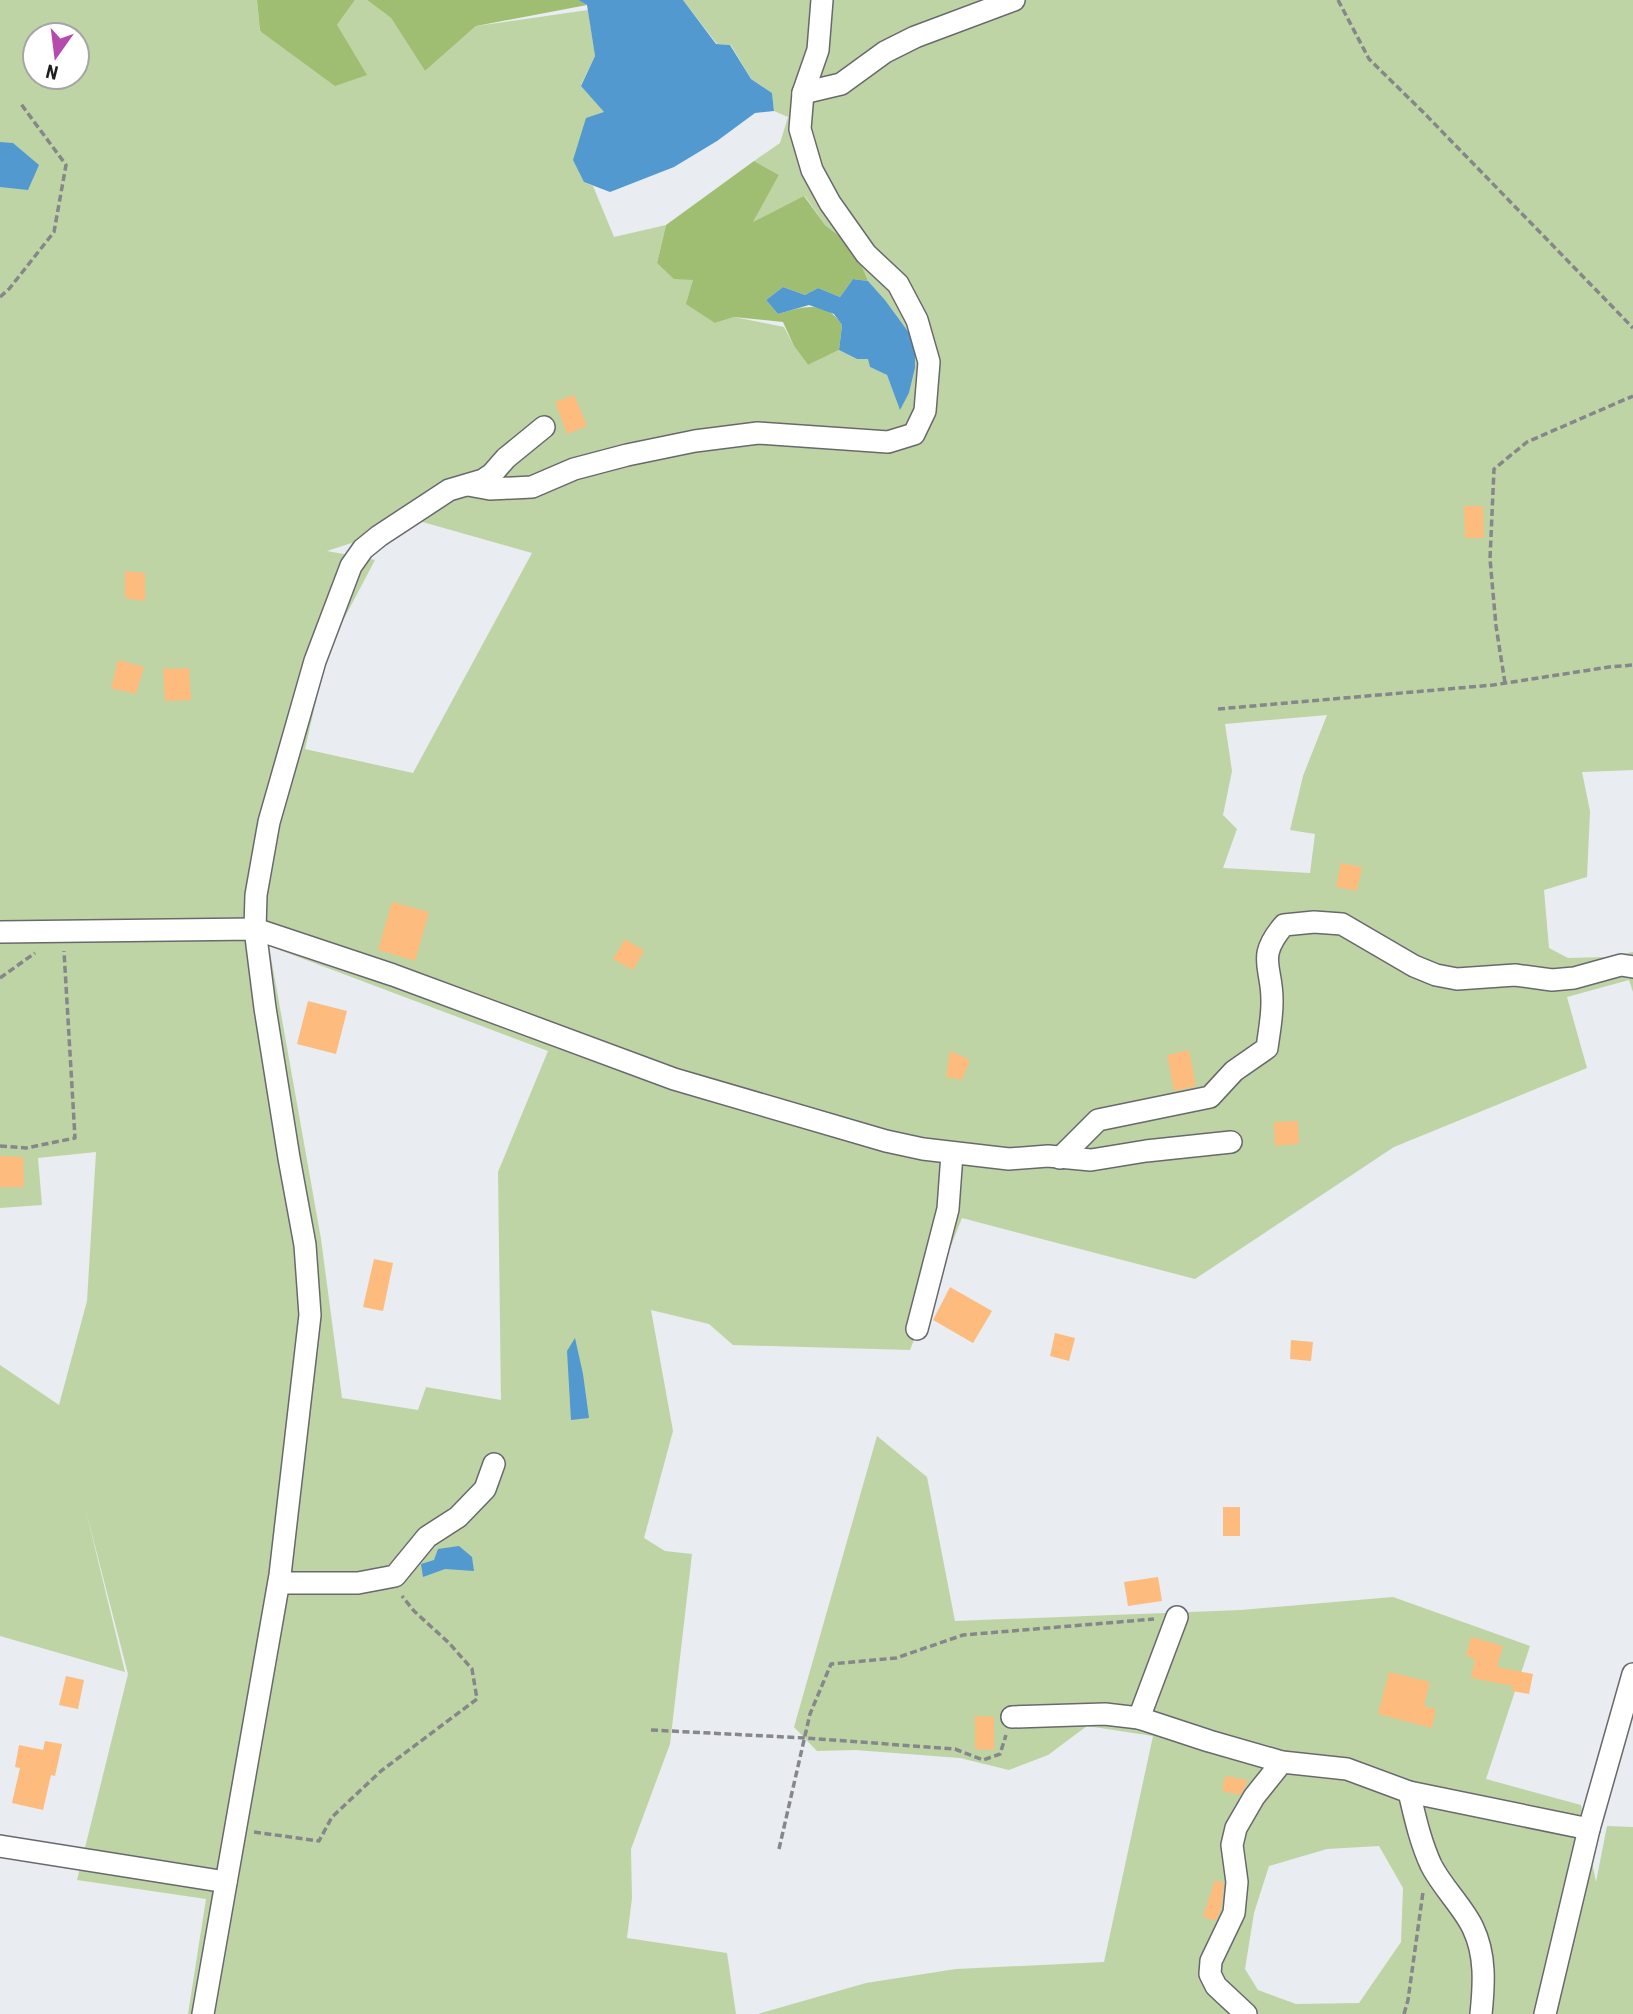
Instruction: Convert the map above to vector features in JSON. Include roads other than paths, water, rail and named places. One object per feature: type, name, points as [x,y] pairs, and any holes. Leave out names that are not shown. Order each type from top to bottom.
[{"type":"street","points":[[466,485],[490,489],[532,487],[574,469],[627,455],[695,441],[758,433],[888,442],[914,434],[925,411],[929,362],[917,320],[898,284],[866,254],[830,203],[811,170],[800,130],[803,93],[818,50],[822,0]]},
{"type":"street","points":[[803,93],[841,84],[885,52],[915,37],[1014,0]]},
{"type":"street","points":[[203,2014],[279,1583],[310,1315],[305,1245],[267,1022],[255,929],[256,895],[269,822],[315,661],[351,566],[363,549],[379,536],[449,490],[483,480],[544,427]]},
{"type":"street","points":[[1060,1158],[1098,1120],[1210,1097],[1234,1071],[1267,1048],[1272,1002],[1266,962],[1271,940],[1284,925],[1342,923],[1414,966],[1436,975],[1457,979],[1516,975],[1552,980],[1574,978],[1621,965],[1633,967]]},
{"type":"street","points":[[0,932],[255,929],[393,975],[674,1079],[886,1141],[952,1154],[1009,1159],[1048,1156],[1091,1160],[1231,1142]]},
{"type":"street","points":[[917,1329],[948,1209],[952,1154]]},
{"type":"street","points":[[279,1583],[358,1583],[395,1576],[427,1537],[458,1517],[485,1489],[495,1464]]},
{"type":"street","points":[[1139,1718],[1177,1617]]},
{"type":"street","points":[[1545,2014],[1589,1829],[1633,1674]]},
{"type":"street","points":[[1012,1717],[1105,1714],[1139,1718],[1282,1762],[1347,1769],[1409,1792],[1589,1829]]},
{"type":"street","points":[[1246,2014],[1216,1986],[1210,1974],[1211,1961],[1217,1944],[1230,1924],[1236,1905],[1237,1882],[1232,1845],[1236,1828],[1254,1797],[1282,1762]]},
{"type":"street","points":[[1409,1792],[1419,1838],[1427,1856],[1473,1928],[1481,1955],[1484,1981],[1481,2014]]},
{"type":"street","points":[[0,1846],[226,1882]]},
{"type":"water","points":[[578,0],[683,0],[716,44],[730,45],[751,79],[772,93],[774,111],[755,113],[717,141],[674,167],[610,192],[584,182],[573,160],[586,118],[604,112],[581,86],[595,56],[587,5]]},
{"type":"water","points":[[0,142],[13,143],[39,165],[28,190],[0,187]]},
{"type":"water","points":[[853,279],[868,281],[915,341],[915,368],[909,393],[900,410],[887,375],[870,367],[868,359],[857,359],[839,350],[842,325],[834,314],[809,305],[778,314],[766,300],[783,287],[805,295],[818,288],[840,297]]},
{"type":"water","points":[[575,1338],[589,1418],[571,1420],[567,1351]]},
{"type":"water","points":[[459,1546],[472,1557],[474,1571],[445,1569],[423,1577],[421,1564],[434,1560],[438,1549]]}]
